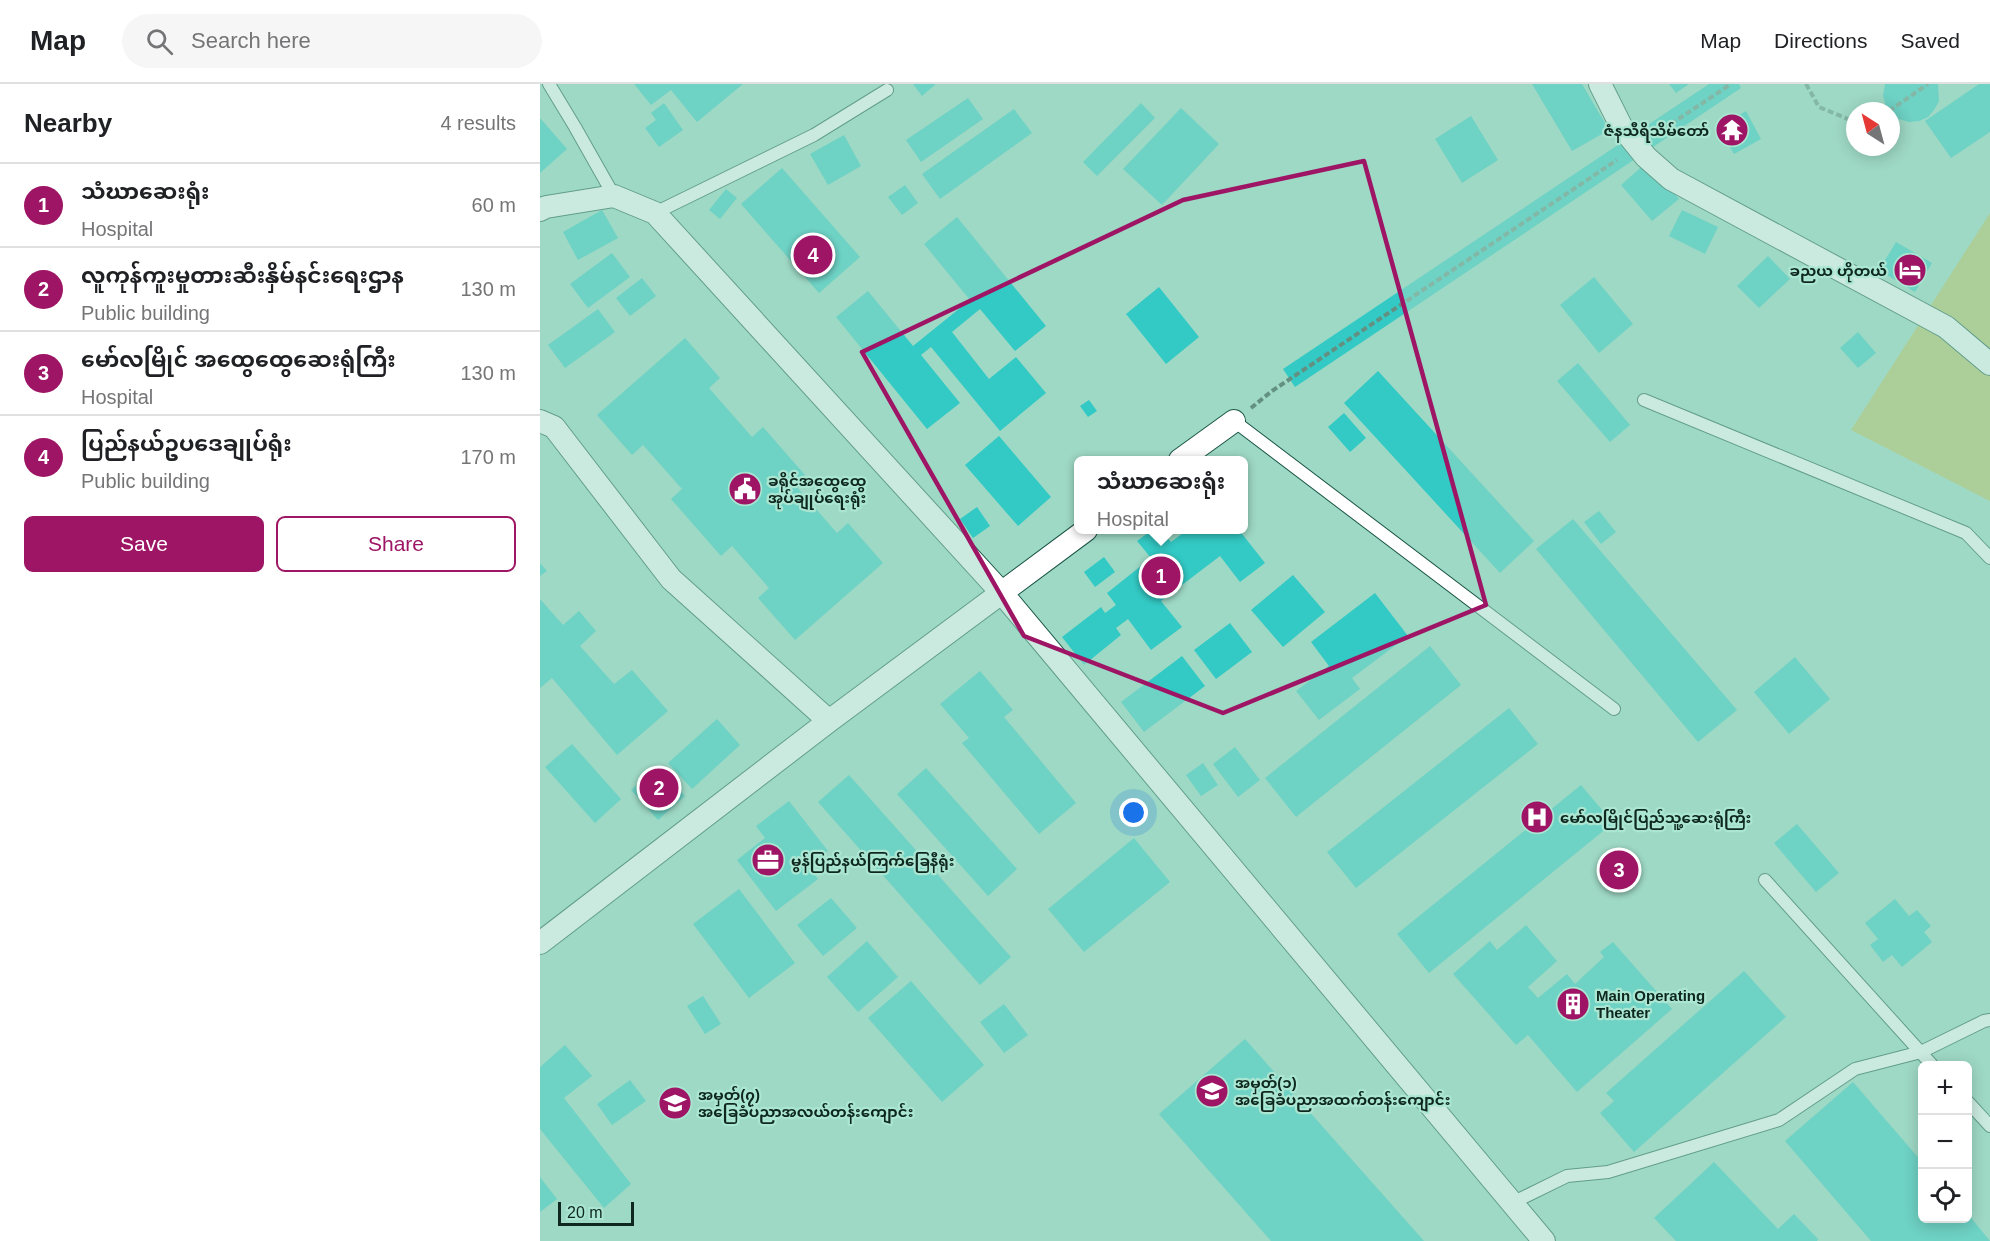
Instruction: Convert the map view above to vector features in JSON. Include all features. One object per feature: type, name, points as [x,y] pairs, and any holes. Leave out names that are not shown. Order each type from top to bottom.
[{"type":"street","points":[[1600,84],[1621,126],[1646,157],[1671,179],[1946,327],[1990,364]]},
{"type":"street","points":[[540,210],[546,207],[614,196],[655,213],[1001,592],[1544,1241]]},
{"type":"street","points":[[540,421],[554,427],[671,579],[829,721]]},
{"type":"street","points":[[1186,456],[1234,421]]},
{"type":"street","points":[[540,943],[829,721],[1081,534]]},
{"type":"lane","points":[[549,84],[614,196]]},
{"type":"lane","points":[[655,213],[814,135],[887,90]]},
{"type":"lane","points":[[1644,400],[1966,533],[1990,558]]},
{"type":"lane","points":[[1234,421],[1614,709]]},
{"type":"lane","points":[[1765,880],[1929,1061]]},
{"type":"lane","points":[[1512,1203],[1567,1176],[1608,1172],[1779,1120],[1856,1069],[1921,1052],[1990,1020]]},
{"type":"lane","points":[[1972,1106],[1990,1125]]},
{"type":"path","points":[[1234,421],[1272,391],[1731,84]]},
{"type":"path","points":[[1806,84],[1819,107],[1846,118]]},
{"type":"path","points":[[1900,103],[1928,84]]},
{"type":"highlighted area","points":[[1364,161],[1486,605],[1223,713],[1024,636],[862,352],[1183,200]]},
{"type":"green space","points":[[1990,213],[1990,501],[1851,430]]},
{"type":"building","points":[[634,84],[743,84],[697,122],[671,90],[651,105]]},
{"type":"building","points":[[913,84],[936,84],[922,96]]},
{"type":"building","points":[[1532,84],[1582,84],[1609,130],[1572,151]]},
{"type":"building","points":[[1669,84],[1689,84],[1676,93]]},
{"type":"building","points":[[1709,84],[1739,84],[1741,88],[1295,387],[1283,369]]},
{"type":"building","points":[[1885,84],[1938,84],[1939,101],[1928,117],[1919,121],[1909,122],[1900,119],[1900,102],[1885,102],[1883,96]]},
{"type":"building","points":[[1979,84],[1990,84],[1990,132],[1951,158],[1925,121]]},
{"type":"building","points":[[968,98],[983,119],[921,162],[906,140]]},
{"type":"building","points":[[664,103],[683,130],[659,147],[645,128],[656,120],[651,113]]},
{"type":"building","points":[[1141,103],[1155,118],[1097,176],[1083,162]]},
{"type":"building","points":[[1181,108],[1219,144],[1162,205],[1123,169]]},
{"type":"building","points":[[1014,109],[1032,133],[940,199],[922,174]]},
{"type":"building","points":[[1746,111],[1761,139],[1734,154],[1718,127]]},
{"type":"building","points":[[1471,116],[1498,160],[1462,183],[1435,139]]},
{"type":"building","points":[[540,118],[567,149],[540,173]]},
{"type":"building","points":[[844,135],[861,166],[828,185],[810,154]]},
{"type":"building","points":[[1647,162],[1679,199],[1652,221],[1621,185]]},
{"type":"building","points":[[782,168],[860,257],[819,293],[741,204]]},
{"type":"building","points":[[905,185],[918,203],[902,215],[888,197]]},
{"type":"building","points":[[726,189],[737,198],[720,219],[709,210]]},
{"type":"building","points":[[602,210],[618,238],[578,260],[563,232]]},
{"type":"building","points":[[1682,210],[1718,227],[1705,254],[1669,236]]},
{"type":"building","points":[[957,217],[1046,326],[1015,351],[980,309],[952,332],[989,379],[1016,357],[1046,393],[1000,431],[931,347],[921,355],[960,403],[927,429],[836,317],[868,291],[913,346],[970,300],[924,244]]},
{"type":"building","points":[[1896,242],[1932,263],[1915,292],[1879,270]]},
{"type":"building","points":[[612,253],[630,277],[588,308],[570,284]]},
{"type":"building","points":[[1768,256],[1790,279],[1759,308],[1737,286]]},
{"type":"building","points":[[1594,277],[1633,324],[1599,353],[1560,305]]},
{"type":"building","points":[[642,278],[656,296],[630,316],[616,298]]},
{"type":"building","points":[[1159,287],[1199,337],[1166,364],[1126,314]]},
{"type":"building","points":[[598,309],[615,332],[565,368],[548,345]]},
{"type":"building","points":[[1858,332],[1876,353],[1858,368],[1840,348]]},
{"type":"building","points":[[685,338],[720,378],[709,388],[752,437],[763,427],[805,475],[795,485],[837,533],[848,523],[883,563],[795,640],[758,598],[769,588],[732,546],[721,556],[671,499],[682,489],[643,445],[632,455],[597,415]]},
{"type":"building","points":[[1578,363],[1630,425],[1610,442],[1557,381]]},
{"type":"building","points":[[1378,371],[1534,541],[1500,573],[1344,403]]},
{"type":"building","points":[[1089,400],[1097,411],[1088,417],[1080,406]]},
{"type":"building","points":[[1344,413],[1366,438],[1350,452],[1328,427]]},
{"type":"building","points":[[999,436],[1051,497],[1018,526],[965,465]]},
{"type":"building","points":[[977,507],[990,526],[973,538],[960,519]]},
{"type":"building","points":[[1599,511],[1616,532],[1601,544],[1584,522]]},
{"type":"building","points":[[1573,519],[1737,710],[1698,742],[1536,549]]},
{"type":"building","points":[[1147,534],[1164,534],[1171,542],[1182,534],[1242,534],[1265,563],[1240,582],[1220,556],[1161,601],[1182,627],[1151,650],[1128,619],[1116,628],[1121,635],[1084,665],[1062,637],[1101,607],[1105,613],[1116,605],[1107,593],[1151,558],[1137,541]]},
{"type":"building","points":[[1104,557],[1115,572],[1095,587],[1084,572]]},
{"type":"building","points":[[540,563],[547,571],[540,576]]},
{"type":"building","points":[[1293,575],[1325,612],[1283,647],[1251,610]]},
{"type":"building","points":[[1375,593],[1408,636],[1352,678],[1360,689],[1319,720],[1296,691],[1329,666],[1311,642]]},
{"type":"building","points":[[540,599],[563,625],[579,611],[596,631],[580,646],[614,684],[632,670],[668,711],[617,755],[552,678],[540,688]]},
{"type":"building","points":[[1230,623],[1252,652],[1216,679],[1194,650]]},
{"type":"building","points":[[1430,646],[1461,685],[1296,817],[1265,778]]},
{"type":"building","points":[[1182,656],[1205,686],[1144,732],[1121,702]]},
{"type":"building","points":[[1795,657],[1830,699],[1789,734],[1754,692]]},
{"type":"building","points":[[980,671],[1013,710],[1004,717],[1076,803],[1039,834],[962,743],[969,738],[940,704]]},
{"type":"building","points":[[1509,708],[1538,744],[1356,888],[1327,852]]},
{"type":"building","points":[[717,719],[740,745],[692,789],[668,763]]},
{"type":"building","points":[[572,744],[621,799],[595,823],[545,767]]},
{"type":"building","points":[[1235,747],[1260,780],[1238,797],[1213,764]]},
{"type":"building","points":[[1203,763],[1218,785],[1201,796],[1186,775]]},
{"type":"building","points":[[658,766],[685,796],[658,820],[631,790]]},
{"type":"building","points":[[926,768],[1017,869],[988,896],[897,794]]},
{"type":"building","points":[[849,775],[1011,957],[980,985],[818,802]]},
{"type":"building","points":[[1581,785],[1613,823],[1429,973],[1397,934]]},
{"type":"building","points":[[789,801],[828,851],[808,866],[818,879],[776,911],[737,860],[765,838],[756,826]]},
{"type":"building","points":[[1797,824],[1839,873],[1816,892],[1774,843]]},
{"type":"building","points":[[1134,838],[1170,882],[1084,952],[1048,909]]},
{"type":"building","points":[[739,889],[795,963],[749,998],[693,924]]},
{"type":"building","points":[[831,898],[857,928],[823,956],[797,925]]},
{"type":"building","points":[[1895,899],[1909,916],[1917,910],[1931,926],[1924,932],[1932,942],[1902,967],[1892,955],[1883,962],[1870,945],[1878,939],[1865,923]]},
{"type":"building","name":"Main Operating Theater","points":[[1526,925],[1557,961],[1528,987],[1538,998],[1567,974],[1575,984],[1604,957],[1600,952],[1613,942],[1672,1009],[1577,1092],[1528,1035],[1516,1045],[1453,974],[1490,941],[1497,950]]},
{"type":"building","points":[[867,941],[898,977],[858,1012],[827,977]]},
{"type":"building","points":[[1744,971],[1786,1017],[1634,1152],[1600,1113],[1614,1101],[1606,1093]]},
{"type":"building","points":[[911,981],[984,1065],[942,1102],[868,1018]]},
{"type":"building","points":[[703,996],[721,1024],[705,1034],[687,1006]]},
{"type":"building","points":[[1004,1004],[1028,1035],[1004,1053],[980,1022]]},
{"type":"building","points":[[1245,1039],[1424,1241],[1271,1241],[1159,1114]]},
{"type":"building","points":[[565,1045],[592,1076],[564,1098],[631,1184],[604,1208],[540,1129],[540,1067]]},
{"type":"building","points":[[630,1080],[646,1101],[612,1125],[597,1104]]},
{"type":"building","points":[[1853,1082],[1918,1157],[1918,1223],[1972,1223],[1972,1219],[1990,1241],[1871,1241],[1785,1141]]},
{"type":"building","points":[[1714,1162],[1778,1229],[1794,1214],[1818,1239],[1817,1241],[1676,1241],[1654,1218]]},
{"type":"building","points":[[540,1177],[557,1199],[540,1212]]},
{"type":"place","name":"ဇံနသီရိသိမ်တော်","points":[[1732,130]]},
{"type":"place","name":"ပြည်နယ်ဥပဒေချုပ်ရုံး","points":[[813,255]]},
{"type":"place","name":"ခညယ ဟိုတယ်","points":[[1910,270]]},
{"type":"place","name":"ခရိုင်အထွေထွေ အုပ်ချုပ်ရေးရုံး","points":[[745,489]]},
{"type":"place","name":"သံဃာဆေးရုံး","points":[[1161,576]]},
{"type":"place","name":"လူကုန်ကူးမှုတားဆီးနှိမ်နင်းရေးဌာန","points":[[659,788]]},
{"type":"place","name":"မော်လမြိုင်ပြည်သူ့ဆေးရုံကြီး","points":[[1537,817]]},
{"type":"place","name":"မွန်ပြည်နယ်ကြက်ခြေနီရုံး","points":[[768,860]]},
{"type":"place","name":"မော်လမြိုင် အထွေထွေဆေးရုံကြီး","points":[[1619,870]]},
{"type":"place","name":"Main Operating Theater","points":[[1573,1004]]},
{"type":"place","name":"အမှတ်(၁) အခြေခံပညာအထက်တန်းကျောင်း","points":[[1212,1091]]},
{"type":"place","name":"အမှတ်(၇) အခြေခံပညာအလယ်တန်းကျောင်း","points":[[675,1103]]}]
